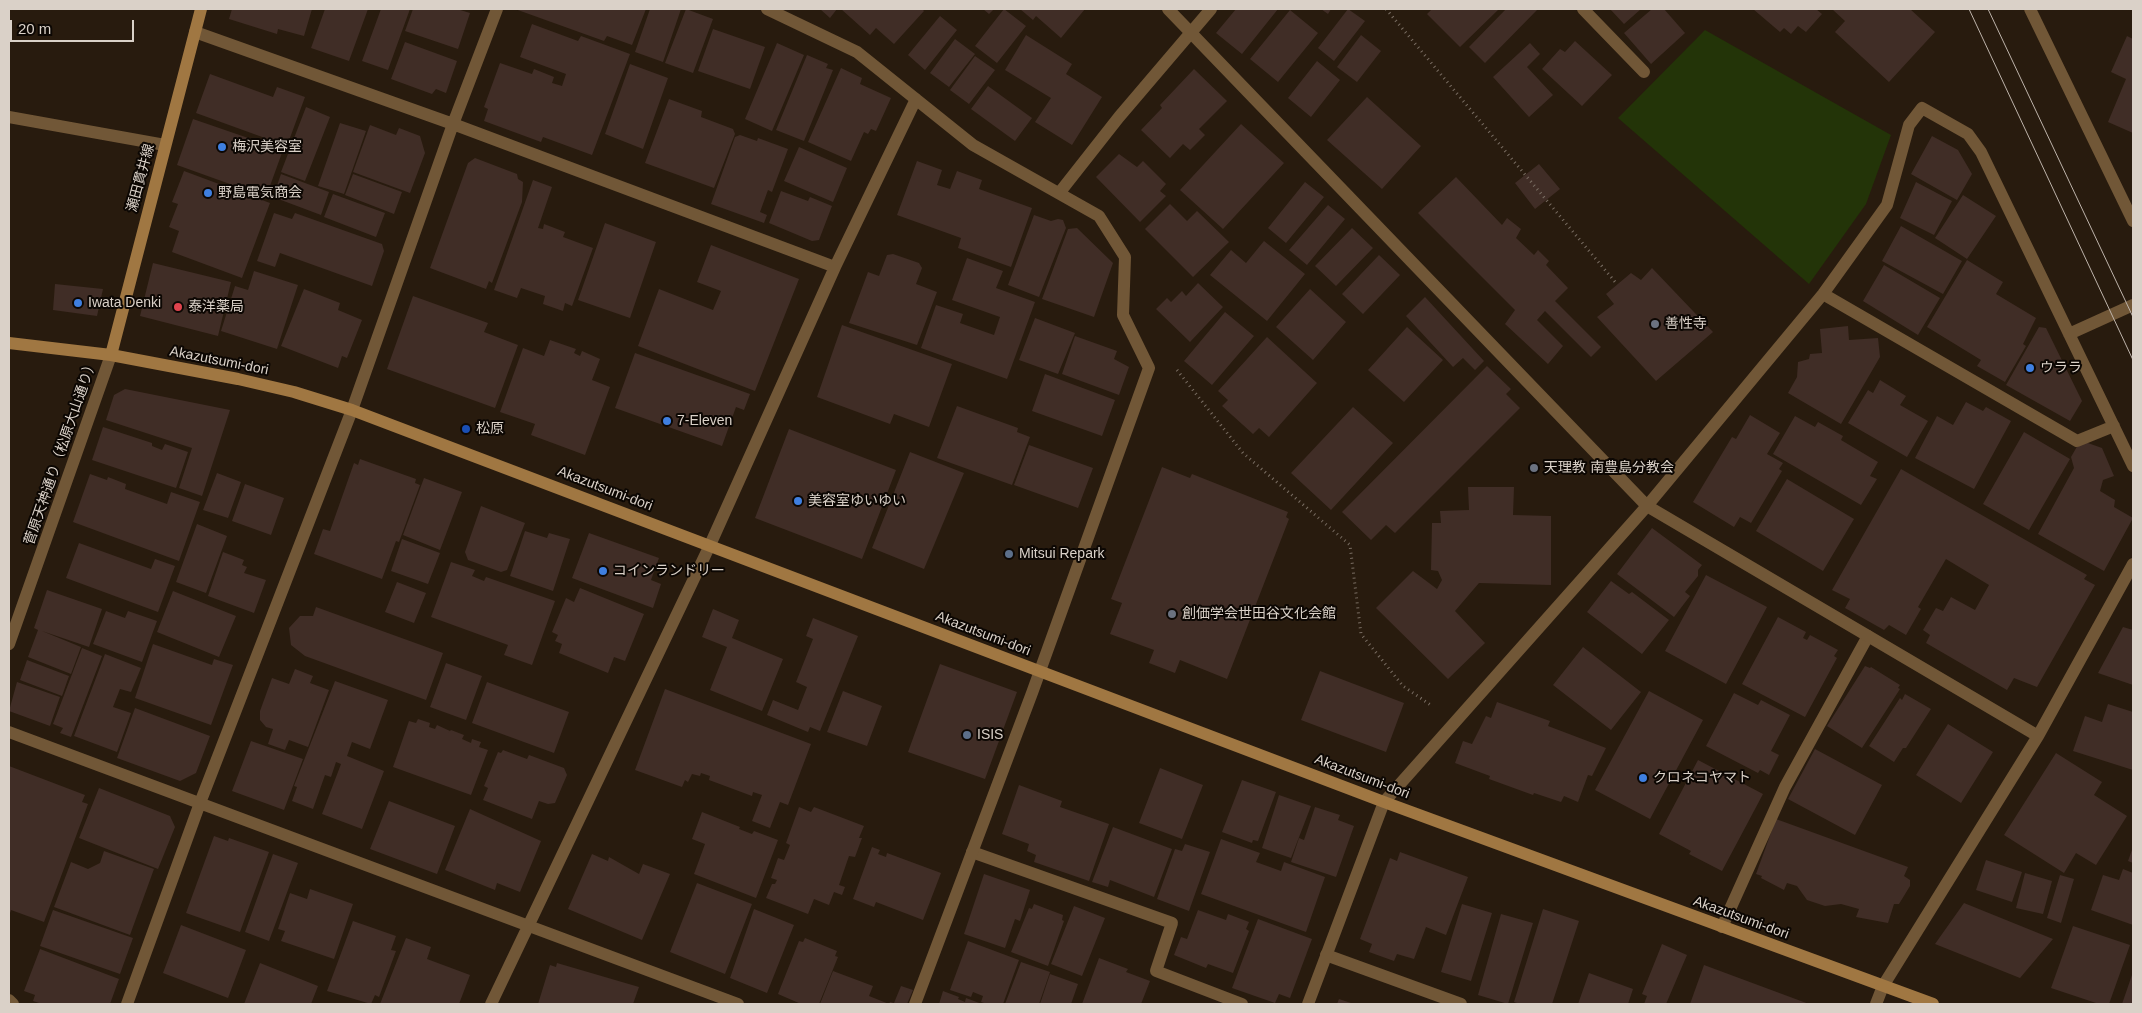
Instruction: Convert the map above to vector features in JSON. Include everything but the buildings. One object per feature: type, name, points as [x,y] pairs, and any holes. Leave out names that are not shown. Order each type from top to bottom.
[{"type":"main road","name":"瀬田貫井線","points":[[111,355],[201,9]]},
{"type":"main road","name":"Akazutsumi-dori","points":[[9,343],[111,355],[256,383],[294,392],[352,410],[1384,802],[1933,1004]]},
{"type":"street","points":[[126,1004],[200,803],[352,410],[453,124],[497,9]]},
{"type":"street","points":[[767,9],[857,52],[973,145],[1060,192],[1099,216],[1125,257],[1123,315],[1148,368],[1040,672],[915,1004]]},
{"type":"street","points":[[1168,9],[1647,506],[2038,736]]},
{"type":"street","points":[[1060,192],[1211,9]]},
{"type":"street","points":[[1583,9],[1644,72]]},
{"type":"street","points":[[2030,9],[2133,222]]},
{"type":"street","points":[[195,32],[453,124],[835,267]]},
{"type":"street","points":[[491,1004],[710,545],[835,267],[916,99]]},
{"type":"street","points":[[1308,1004],[1384,802],[1647,506],[1823,294],[1887,205],[1909,125],[1922,108],[1968,134],[1981,152],[2133,466]]},
{"type":"street","points":[[9,117],[165,145]]},
{"type":"street","points":[[1823,294],[2077,441],[2114,426]]},
{"type":"street","points":[[2070,334],[2133,305]]},
{"type":"street","name":"菅原天神通り（松原大山通り）","points":[[9,644],[111,355]]},
{"type":"street","points":[[1876,1004],[1883,986],[2038,736],[2133,564]]},
{"type":"street","points":[[1722,926],[1785,787],[1868,636]]},
{"type":"street","points":[[9,732],[738,1004]]},
{"type":"street","points":[[972,852],[1172,922],[1156,971],[1242,1004]]},
{"type":"street","points":[[1326,955],[1460,1004]]},
{"type":"street","points":[[9,1000],[13,1004]]},
{"type":"path","points":[[1386,9],[1616,283]]},
{"type":"green space","points":[[1705,30],[1891,135],[1866,204],[1809,284],[1618,118]]},
{"type":"tram line","points":[[1969,9],[2133,360]]},
{"type":"tram line","points":[[1988,9],[2133,317]]},
{"type":"place","name":"梅沢美容室","points":[[222,147]]},
{"type":"place","name":"野島電気商会","points":[[208,193]]},
{"type":"place","name":"Iwata Denki","points":[[78,303]]},
{"type":"place","name":"泰洋薬局","points":[[178,307]]},
{"type":"place","name":"善性寺","points":[[1655,324]]},
{"type":"place","name":"ウララ","points":[[2030,368]]},
{"type":"place","name":"7-Eleven","points":[[667,421]]},
{"type":"place","name":"松原","points":[[466,429]]},
{"type":"place","name":"天理教 南豊島分教会","points":[[1534,468]]},
{"type":"place","name":"美容室ゆいゆい","points":[[798,501]]},
{"type":"place","name":"Mitsui Repark","points":[[1009,554]]},
{"type":"place","name":"コインランドリー","points":[[603,571]]},
{"type":"place","name":"創価学会世田谷文化会館","points":[[1172,614]]},
{"type":"place","name":"ISIS","points":[[967,735]]},
{"type":"place","name":"クロネコヤマト","points":[[1643,778]]}]
